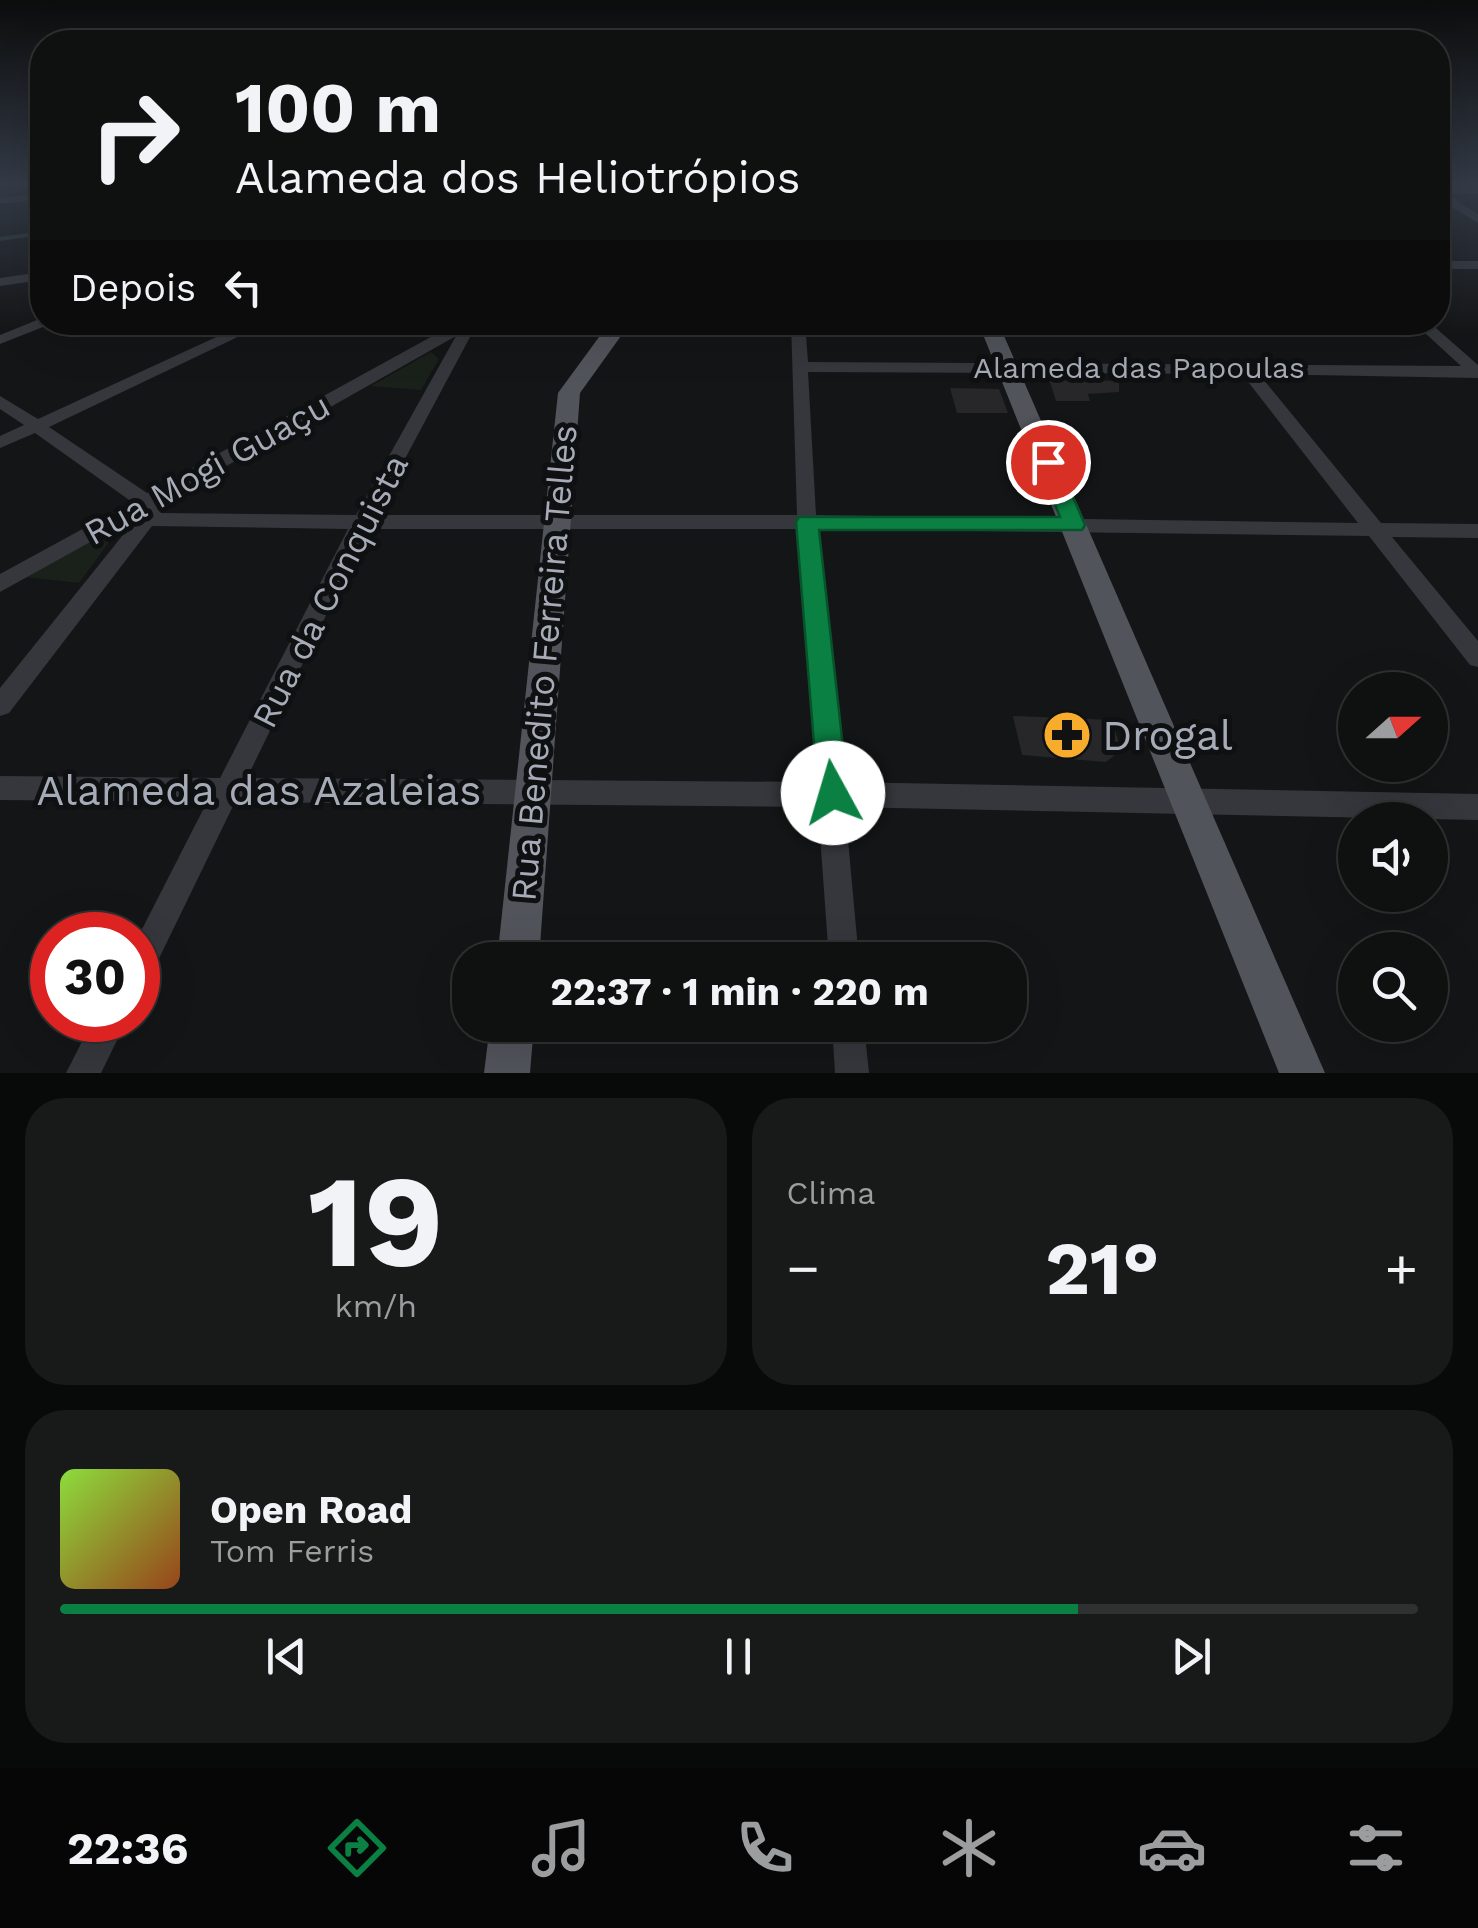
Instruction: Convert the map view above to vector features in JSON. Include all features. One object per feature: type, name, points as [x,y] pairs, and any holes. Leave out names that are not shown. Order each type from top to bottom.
[{"type":"main road","name":"Rua Benedito Ferreira Telles","points":[[520,942],[569,392],[611,335]]},
{"type":"main road","points":[[994,335],[1302,1073]]},
{"type":"main road","points":[[507,1073],[510,1042]]},
{"type":"street","points":[[1450,265],[1478,266]]},
{"type":"street","points":[[0,282],[30,278]]},
{"type":"street","points":[[0,340],[30,327]]},
{"type":"street","points":[[0,443],[29,422],[206,335]]},
{"type":"street","points":[[0,428],[29,422],[232,335]]},
{"type":"street","name":"Rua Mogi Guaçu","points":[[0,584],[148,509],[448,335]]},
{"type":"street","name":"Rua da Conquista","points":[[160,925],[360,525],[463,335]]},
{"type":"street","points":[[798,335],[807,522],[843,942]]},
{"type":"street","points":[[1435,335],[1477,372]]},
{"type":"street","name":"Rua Mogi Guaçu","points":[[414,354],[456,347]]},
{"type":"street","name":"Alameda das Papoulas","points":[[799,367],[1477,372]]},
{"type":"street","points":[[1246,369],[1478,658]]},
{"type":"street","points":[[0,401],[148,509],[158,522],[360,525],[807,522],[1478,531]]},
{"type":"street","points":[[0,706],[148,509]]},
{"type":"street","name":"Alameda das Azaleias","points":[[0,788],[1186,797],[1478,807]]},
{"type":"street","points":[[83,1073],[99,1042]]},
{"type":"street","points":[[849,1042],[852,1073]]},
{"type":"shaded area","points":[[431,352],[439,359],[421,390],[371,386]]},
{"type":"shaded area","points":[[98,535],[112,538],[79,583],[26,577]]},
{"type":"building","points":[[1049,379],[1119,381],[1119,392],[1088,394],[1090,401],[1056,401]]},
{"type":"building","points":[[950,388],[999,389],[1008,413],[957,413]]},
{"type":"building","name":"Drogal","points":[[1013,716],[1112,720],[1121,750],[1106,762],[1022,755]]},
{"type":"waterway","points":[[0,239],[27,235]]},
{"type":"place","name":"Drogal","points":[[1067,735]]},
{"type":"route","points":[[833,793],[807,522],[1074,525],[1048,462]]}]
